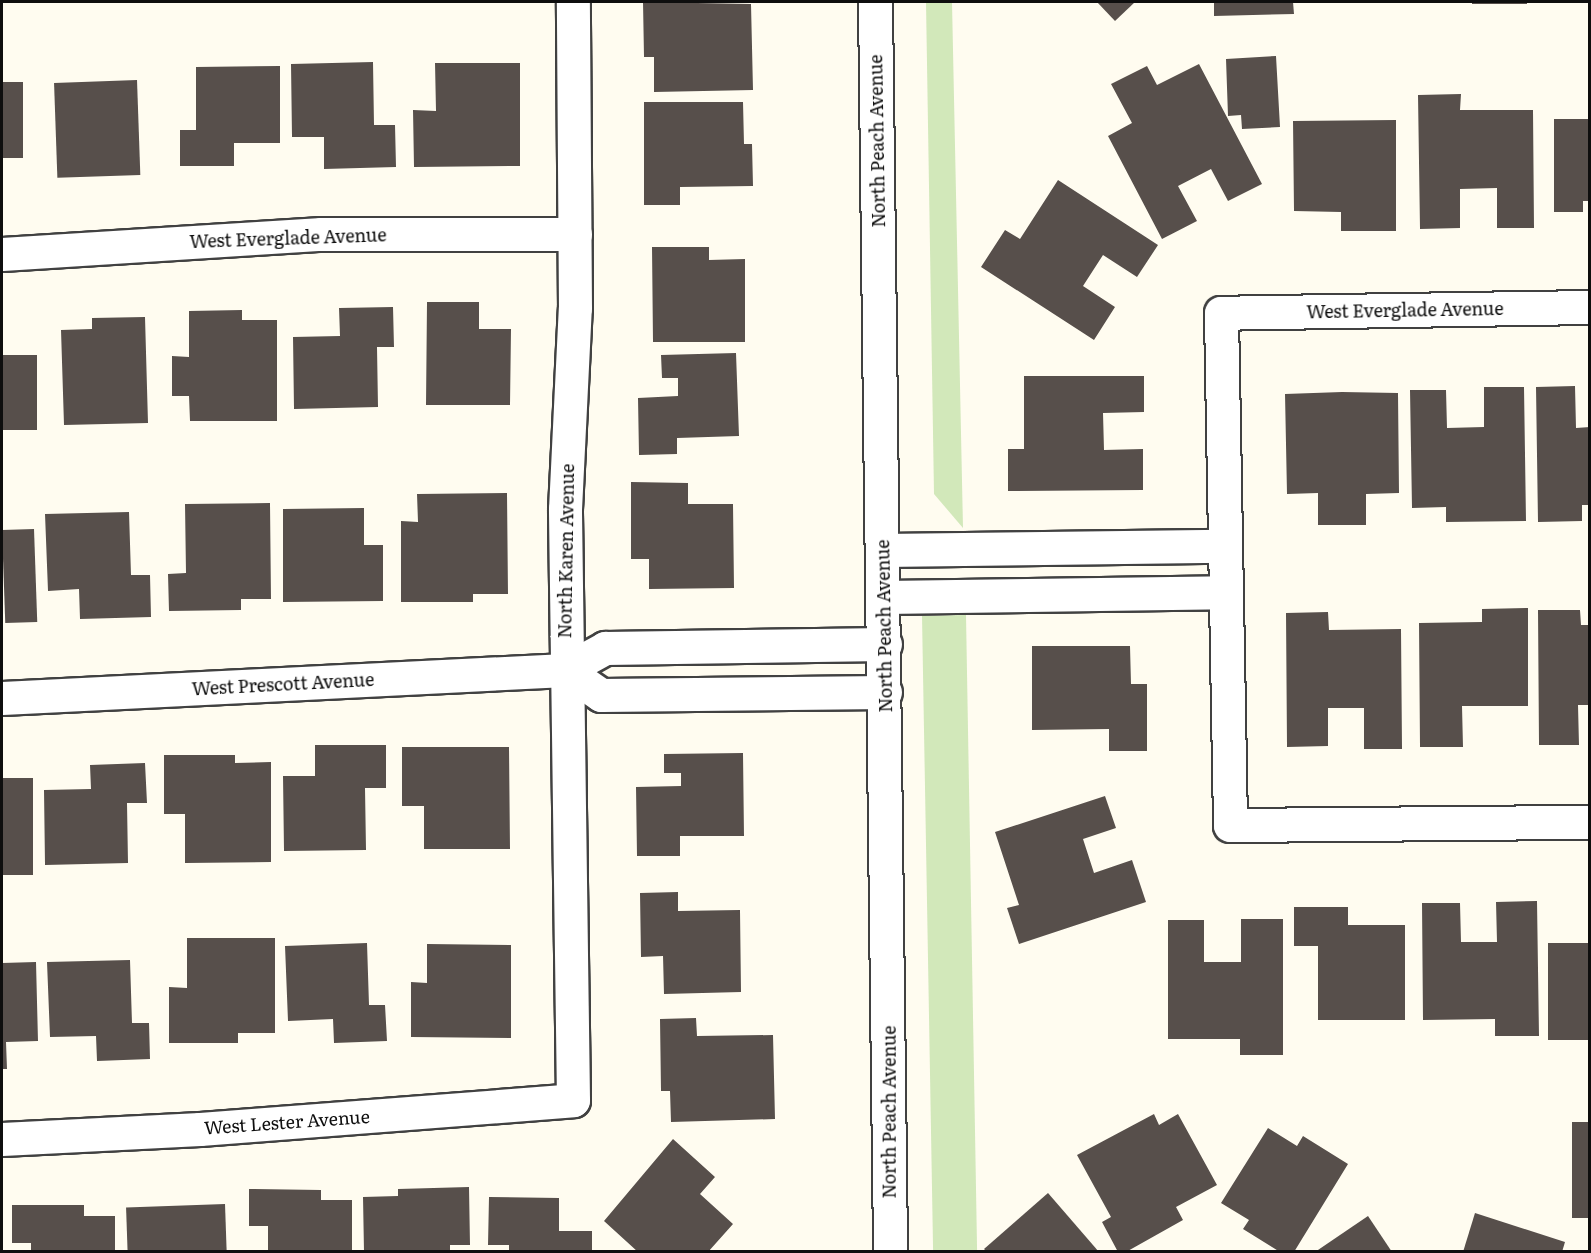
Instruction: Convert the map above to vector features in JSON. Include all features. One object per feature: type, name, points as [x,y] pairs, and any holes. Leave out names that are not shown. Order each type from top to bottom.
[{"type":"street","name":"North Karen Avenue","points":[[573,2],[575,234],[564,509],[573,1100]]},
{"type":"street","name":"North Peach Avenue","points":[[875,2],[885,644],[890,1251]]},
{"type":"street","name":"West Everglade Avenue","points":[[2,254],[321,234],[575,234]]},
{"type":"street","name":"West Everglade Avenue","points":[[1224,546],[1221,313],[1590,307]]},
{"type":"street","points":[[883,550],[1224,546],[1230,825],[1590,822]]},
{"type":"street","points":[[884,597],[1225,592]]},
{"type":"street","name":"West Prescott Avenue","points":[[2,698],[565,670],[605,648],[885,644]]},
{"type":"street","points":[[565,670],[601,695],[885,692]]},
{"type":"street","name":"West Lester Avenue","points":[[2,1139],[200,1129],[573,1100]]},
{"type":"green space","points":[[926,2],[952,2],[963,528],[934,494]]},
{"type":"green space","points":[[966,615],[977,1251],[933,1252],[922,616]]},
{"type":"building","points":[[643,2],[751,4],[753,90],[654,92],[654,57],[644,57]]},
{"type":"building","points":[[1097,2],[1135,2],[1115,21]]},
{"type":"building","points":[[1214,2],[1293,2],[1294,14],[1214,16]]},
{"type":"building","points":[[1472,2],[1527,2],[1527,4],[1472,4]]},
{"type":"building","points":[[1276,56],[1280,127],[1242,129],[1241,115],[1228,116],[1226,59]]},
{"type":"building","points":[[373,62],[374,125],[395,125],[396,167],[324,169],[324,137],[292,137],[291,64]]},
{"type":"building","points":[[435,63],[520,63],[520,166],[414,167],[413,110],[436,111]]},
{"type":"building","points":[[1199,64],[1262,184],[1228,201],[1211,169],[1178,186],[1197,221],[1162,239],[1108,136],[1132,123],[1111,84],[1147,66],[1157,85]]},
{"type":"building","points":[[280,66],[280,143],[234,143],[234,166],[180,166],[180,130],[196,130],[196,67]]},
{"type":"building","points":[[137,80],[140,175],[57,178],[54,83]]},
{"type":"building","points":[[2,82],[23,82],[23,158],[2,158]]},
{"type":"building","points":[[1461,94],[1460,110],[1533,110],[1534,228],[1497,228],[1497,188],[1460,189],[1460,228],[1420,229],[1418,95]]},
{"type":"building","points":[[644,102],[743,102],[744,144],[752,144],[753,186],[680,187],[680,205],[644,205]]},
{"type":"building","points":[[1554,119],[1590,119],[1590,201],[1583,201],[1583,212],[1554,212]]},
{"type":"building","points":[[1396,120],[1396,231],[1341,231],[1341,212],[1294,211],[1293,121]]},
{"type":"building","points":[[1058,180],[1158,245],[1137,277],[1103,255],[1083,286],[1115,307],[1094,340],[981,267],[1005,230],[1020,239]]},
{"type":"building","points":[[652,247],[709,247],[709,260],[745,259],[745,342],[653,342]]},
{"type":"building","points":[[427,302],[479,302],[479,329],[511,329],[510,405],[426,405]]},
{"type":"building","points":[[393,307],[394,347],[377,347],[378,407],[294,409],[293,337],[340,336],[339,308]]},
{"type":"building","points":[[242,310],[242,320],[277,320],[277,421],[190,421],[189,396],[172,396],[172,356],[189,357],[189,311]]},
{"type":"building","points":[[145,317],[148,423],[64,425],[61,330],[92,329],[92,318]]},
{"type":"building","points":[[736,353],[739,436],[677,438],[677,454],[639,455],[638,398],[678,396],[678,378],[662,378],[661,355]]},
{"type":"building","points":[[2,355],[37,355],[37,430],[2,430]]},
{"type":"building","points":[[1024,376],[1144,376],[1144,412],[1103,413],[1104,450],[1143,449],[1143,490],[1008,491],[1008,449],[1024,449]]},
{"type":"building","points":[[1575,386],[1576,428],[1590,427],[1590,505],[1582,505],[1582,521],[1538,522],[1536,387]]},
{"type":"building","points":[[1484,387],[1524,387],[1526,521],[1446,522],[1446,507],[1412,508],[1410,390],[1446,390],[1447,428],[1484,427]]},
{"type":"building","points":[[1398,393],[1399,493],[1366,494],[1366,525],[1318,525],[1318,493],[1287,494],[1285,394]]},
{"type":"building","points":[[631,482],[688,483],[688,504],[733,504],[734,588],[649,589],[649,559],[631,559]]},
{"type":"building","points":[[507,493],[508,594],[473,594],[473,602],[401,602],[401,521],[418,522],[417,494]]},
{"type":"building","points":[[270,503],[271,599],[241,599],[241,610],[169,611],[168,574],[186,573],[185,504]]},
{"type":"building","points":[[364,508],[364,545],[383,545],[383,601],[283,602],[283,509]]},
{"type":"building","points":[[129,512],[131,575],[150,575],[151,617],[80,619],[79,589],[48,591],[45,514]]},
{"type":"building","points":[[34,529],[37,622],[5,623],[2,530]]},
{"type":"building","points":[[1528,608],[1528,706],[1462,706],[1463,747],[1420,747],[1419,623],[1482,622],[1482,609]]},
{"type":"building","points":[[1538,610],[1580,610],[1581,625],[1590,625],[1590,705],[1578,705],[1579,745],[1539,745]]},
{"type":"building","points":[[1328,612],[1329,630],[1401,629],[1402,749],[1364,749],[1364,708],[1328,708],[1328,746],[1287,747],[1286,613]]},
{"type":"building","points":[[1032,646],[1130,646],[1131,684],[1147,684],[1147,751],[1109,751],[1109,729],[1032,730]]},
{"type":"building","points":[[315,745],[386,745],[386,788],[365,788],[366,850],[284,851],[283,776],[315,776]]},
{"type":"building","points":[[402,747],[509,747],[510,849],[424,849],[424,806],[402,806]]},
{"type":"building","points":[[743,753],[744,836],[680,836],[680,856],[637,856],[636,787],[681,786],[681,773],[664,773],[664,754]]},
{"type":"building","points":[[164,755],[235,755],[235,763],[271,762],[271,862],[185,863],[185,814],[164,814]]},
{"type":"building","points":[[145,763],[147,803],[127,803],[128,863],[45,865],[44,790],[91,789],[90,765]]},
{"type":"building","points":[[2,778],[33,778],[33,875],[2,875]]},
{"type":"building","points":[[1105,796],[1116,828],[1083,839],[1094,873],[1132,860],[1146,902],[1019,944],[1007,908],[1019,905],[995,832]]},
{"type":"building","points":[[678,892],[678,911],[740,910],[741,992],[664,994],[663,956],[641,957],[640,893]]},
{"type":"building","points":[[1537,901],[1539,1036],[1495,1036],[1495,1019],[1423,1020],[1422,903],[1460,903],[1461,942],[1497,942],[1496,902]]},
{"type":"building","points":[[1294,907],[1348,907],[1348,925],[1405,925],[1405,1020],[1318,1020],[1318,946],[1294,946]]},
{"type":"building","points":[[1241,919],[1283,919],[1283,1055],[1240,1055],[1240,1039],[1168,1039],[1168,920],[1204,920],[1204,962],[1241,962]]},
{"type":"building","points":[[187,938],[275,938],[275,1033],[238,1033],[238,1043],[169,1043],[169,987],[187,988]]},
{"type":"building","points":[[367,943],[369,1005],[385,1005],[387,1041],[334,1043],[333,1019],[288,1021],[285,946]]},
{"type":"building","points":[[1548,943],[1590,943],[1590,1040],[1548,1040]]},
{"type":"building","points":[[427,944],[511,945],[511,1038],[411,1037],[411,982],[427,983]]},
{"type":"building","points":[[130,960],[132,1023],[149,1023],[150,1059],[97,1061],[96,1036],[50,1037],[47,962]]},
{"type":"building","points":[[36,962],[38,1041],[6,1042],[7,1069],[2,1069],[2,963]]},
{"type":"building","points":[[696,1018],[697,1036],[773,1035],[775,1119],[671,1122],[670,1091],[661,1091],[660,1019]]},
{"type":"building","points":[[1154,1114],[1159,1125],[1178,1114],[1217,1185],[1176,1207],[1183,1220],[1126,1252],[1118,1252],[1102,1222],[1111,1217],[1077,1155]]},
{"type":"building","points":[[1572,1122],[1590,1122],[1590,1218],[1572,1218]]},
{"type":"building","points":[[1268,1128],[1297,1146],[1303,1136],[1348,1164],[1294,1252],[1280,1252],[1243,1229],[1249,1220],[1221,1203]]},
{"type":"building","points":[[673,1139],[715,1177],[700,1194],[733,1224],[708,1252],[638,1252],[604,1221]]},
{"type":"building","points":[[469,1187],[470,1245],[450,1245],[450,1252],[364,1252],[363,1197],[398,1196],[398,1189]]},
{"type":"building","points":[[249,1189],[321,1190],[321,1200],[352,1200],[352,1252],[268,1252],[268,1226],[249,1226]]},
{"type":"building","points":[[1048,1193],[1099,1252],[987,1252],[984,1249]]},
{"type":"building","points":[[489,1197],[559,1198],[559,1231],[592,1231],[592,1252],[509,1252],[509,1245],[488,1245]]},
{"type":"building","points":[[225,1204],[227,1252],[128,1252],[126,1207]]},
{"type":"building","points":[[12,1205],[84,1205],[84,1216],[115,1216],[115,1252],[31,1252],[31,1243],[12,1243]]},
{"type":"building","points":[[1475,1213],[1565,1242],[1562,1252],[1463,1252]]},
{"type":"building","points":[[1368,1216],[1392,1252],[1315,1252]]}]
